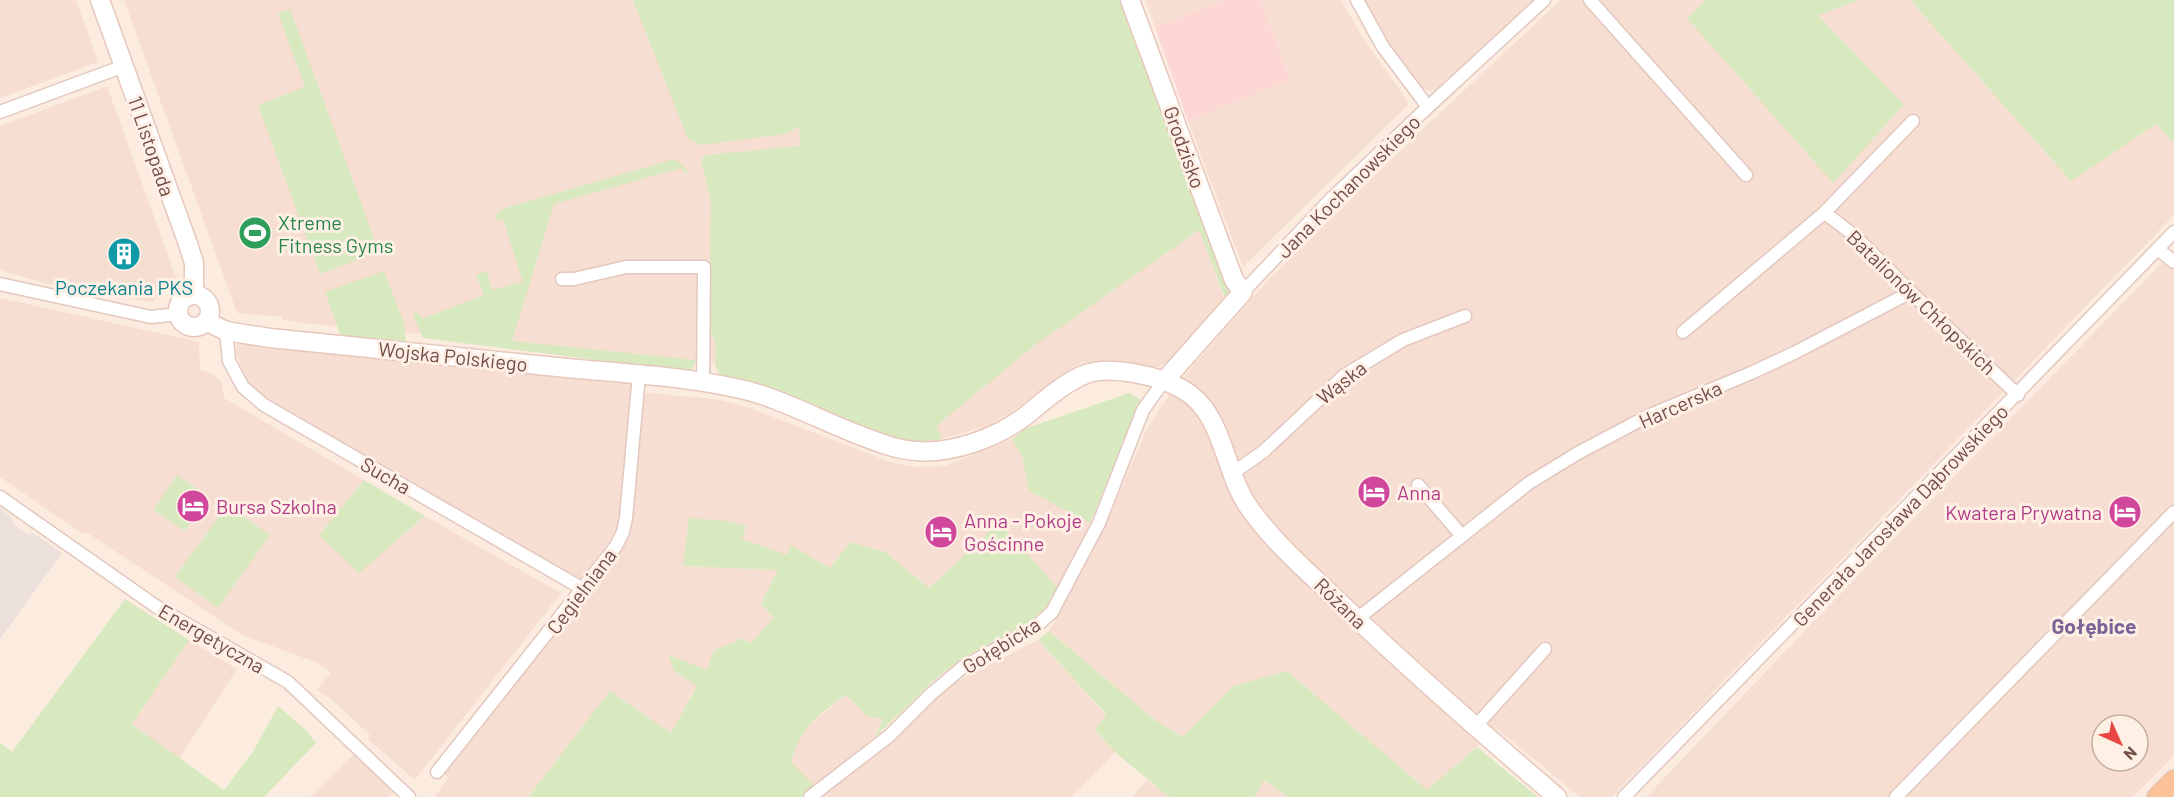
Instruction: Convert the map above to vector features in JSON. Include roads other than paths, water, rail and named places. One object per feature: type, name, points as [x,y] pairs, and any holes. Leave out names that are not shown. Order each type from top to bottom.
[{"type":"main road","points":[[2157,797],[2174,780]]},
{"type":"street","name":"11 Listopada","points":[[100,0],[188,244],[194,263],[194,294]]},
{"type":"street","name":"Grodzisko","points":[[1130,0],[1234,280],[1243,292]]},
{"type":"street","points":[[1357,0],[1383,46],[1428,107]]},
{"type":"street","name":"Jana Kochanowskiego","points":[[1163,382],[1243,292],[1333,197],[1544,0]]},
{"type":"street","points":[[1590,0],[1746,176]]},
{"type":"street","points":[[0,112],[124,66]]},
{"type":"street","points":[[1683,332],[1824,213],[1913,121]]},
{"type":"street","name":"Batalionów Chłopskich","points":[[1824,213],[1863,243],[2018,394]]},
{"type":"street","name":"Generała Jarosława Dąbrowskiego","points":[[1624,797],[2174,232]]},
{"type":"street","points":[[2158,249],[2174,262]]},
{"type":"street","points":[[562,279],[574,279],[626,267],[704,267],[703,383]]},
{"type":"street","points":[[0,284],[151,317],[179,314]]},
{"type":"street","name":"Harcerska","points":[[1357,619],[1528,483],[1578,453],[1648,416],[1794,353],[1911,292]]},
{"type":"street","points":[[194,294],[201,296],[210,306],[210,313],[206,321],[192,327],[181,320],[178,307],[182,301],[194,294]]},
{"type":"street","name":"Wąska","points":[[1233,473],[1264,451],[1345,375],[1403,340],[1465,316]]},
{"type":"street","name":"Wojska Polskiego","points":[[206,321],[226,331],[280,339],[639,375],[731,387],[751,392],[883,444],[918,452],[972,442],[1006,428],[1067,384],[1097,371],[1121,371],[1163,382]]},
{"type":"street","name":"Sucha","points":[[226,331],[229,361],[243,387],[264,405],[583,589]]},
{"type":"street","name":"Cegielniana","points":[[437,772],[616,546],[623,532],[626,518],[639,375]]},
{"type":"street","name":"Różana","points":[[1163,382],[1179,387],[1189,394],[1209,417],[1246,502],[1268,531],[1357,619],[1475,727],[1557,797]]},
{"type":"street","name":"Gołębicka","points":[[810,797],[889,736],[930,695],[963,667],[1033,629],[1052,612],[1099,523],[1143,410],[1163,382]]},
{"type":"street","points":[[1418,485],[1462,536]]},
{"type":"street","name":"Energetyczna","points":[[0,497],[164,611],[288,682],[409,797]]},
{"type":"street","points":[[1896,797],[2174,512]]},
{"type":"street","points":[[1475,727],[1545,649]]},
{"type":"place","name":"Xtreme Fitness Gyms","points":[[255,233]]},
{"type":"place","name":"Poczekania PKS","points":[[124,254]]},
{"type":"place","name":"Anna","points":[[1374,492]]},
{"type":"place","name":"Bursa Szkolna","points":[[193,506]]},
{"type":"place","name":"Kwatera Prywatna","points":[[2125,512]]},
{"type":"place","name":"Anna - Pokoje Gościnne","points":[[941,532]]},
{"type":"district","name":"Gołębice","points":[[2094,625]]}]
